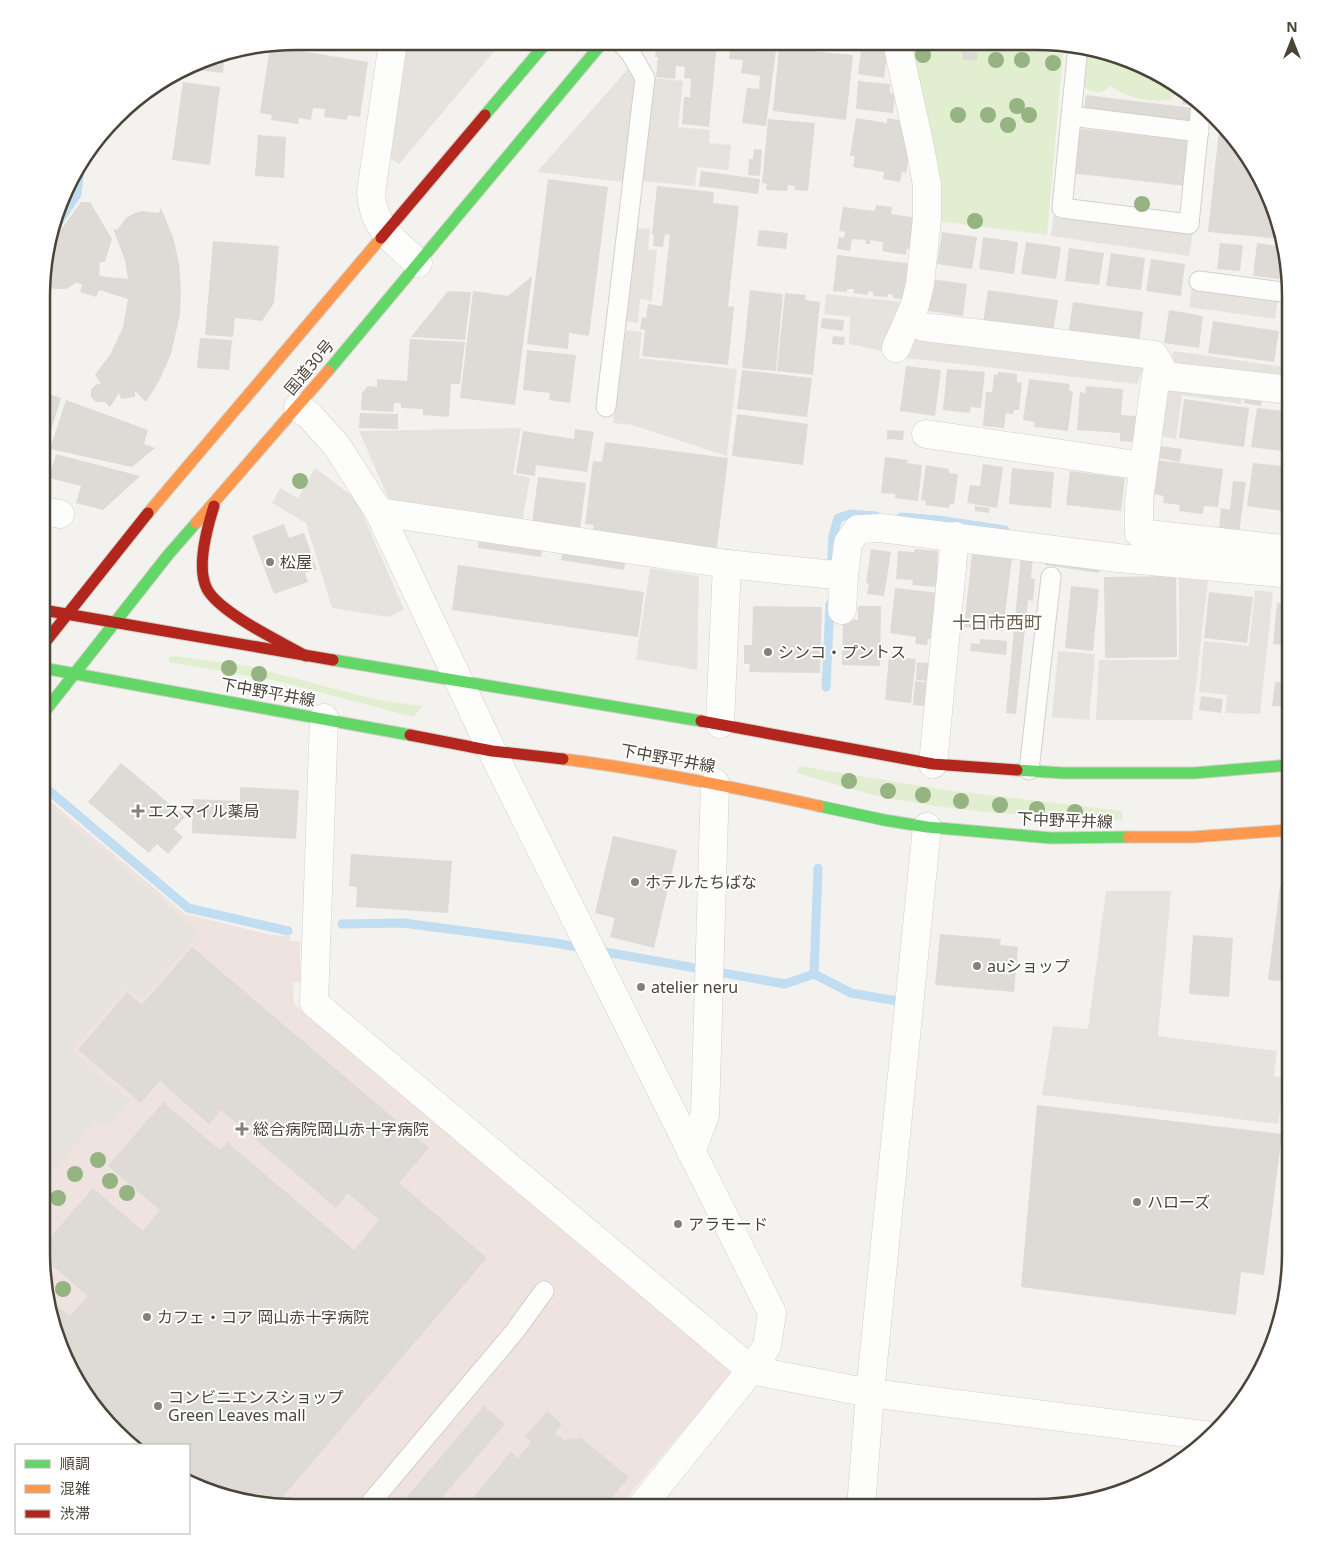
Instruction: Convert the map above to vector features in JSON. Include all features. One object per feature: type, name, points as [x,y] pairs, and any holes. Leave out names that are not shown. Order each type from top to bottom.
[{"type":"main road","name":"国道30号","points":[[50,636],[136,527],[539,50]]},
{"type":"main road","name":"国道30号","points":[[50,705],[168,555],[298,407],[596,50]]},
{"type":"main road","points":[[216,500],[207,529],[202,568],[207,589],[223,608],[306,656]]},
{"type":"main road","points":[[50,611],[460,682],[720,724],[933,764],[1062,773],[1194,773],[1282,766]]},
{"type":"main road","name":"下中野平井線","points":[[50,669],[324,718],[492,751],[611,765],[715,783],[884,820],[927,827],[1051,838],[1193,837],[1282,831]]},
{"type":"street","points":[[392,50],[371,193],[372,206],[376,220],[385,233],[418,263]]},
{"type":"street","points":[[896,348],[916,305],[927,218],[926,185],[920,147],[899,50]]},
{"type":"street","points":[[924,328],[1154,355],[1166,376]]},
{"type":"street","points":[[1282,389],[1156,375],[1139,501],[1139,533],[1282,549]]},
{"type":"street","points":[[298,407],[310,416],[337,446],[379,512],[492,751],[772,1313],[767,1346],[751,1370],[647,1499]]},
{"type":"street","points":[[926,434],[1143,466]]},
{"type":"street","points":[[379,512],[727,564],[835,574]]},
{"type":"street","points":[[842,610],[835,574],[848,543],[858,529],[881,528],[1118,558],[1282,573]]},
{"type":"street","points":[[933,764],[955,536]]},
{"type":"street","points":[[720,724],[727,564]]},
{"type":"street","points":[[324,718],[314,1003],[751,1370],[870,1393],[1202,1435]]},
{"type":"street","points":[[691,1152],[705,1115],[715,783]]},
{"type":"street","points":[[862,1499],[870,1393],[927,827]]},
{"type":"lane","points":[[606,407],[645,78],[628,50]]},
{"type":"lane","points":[[1077,54],[1062,208],[1189,224],[1200,113]]},
{"type":"lane","points":[[1071,116],[1198,132]]},
{"type":"lane","points":[[1199,281],[1282,292]]},
{"type":"lane","points":[[1029,770],[1051,577]]},
{"type":"lane","points":[[374,1499],[515,1331],[544,1291]]},
{"type":"shaded area","points":[[406,50],[495,50],[399,164],[390,158]]},
{"type":"shaded area","points":[[628,69],[637,78],[624,182],[537,172]]},
{"type":"shaded area","points":[[653,78],[683,81],[678,127],[710,130],[709,143],[731,145],[728,170],[697,167],[695,186],[643,181]]},
{"type":"shaded area","points":[[1054,213],[1193,233],[1189,256],[1051,236]]},
{"type":"shaded area","points":[[636,228],[650,229],[648,249],[657,250],[652,301],[640,299],[638,323],[626,321]]},
{"type":"shaded area","points":[[1192,287],[1278,300],[1275,319],[1189,307]]},
{"type":"shaded area","points":[[826,294],[911,303],[887,352],[849,344],[850,317],[824,314]]},
{"type":"shaded area","points":[[626,330],[642,332],[639,358],[737,369],[727,456],[632,425],[613,423]]},
{"type":"shaded area","points":[[915,335],[1146,363],[1137,384],[906,358]]},
{"type":"shaded area","points":[[1173,351],[1282,367],[1282,381],[1171,365]]},
{"type":"shaded area","points":[[1175,385],[1242,394],[1241,404],[1182,395],[1176,439],[1155,435],[1158,398]]},
{"type":"shaded area","points":[[521,428],[513,474],[530,478],[522,523],[390,502],[359,431]]},
{"type":"shaded area","points":[[315,468],[356,499],[404,609],[388,617],[332,608],[306,523],[272,503],[280,488],[298,498]]},
{"type":"shaded area","points":[[650,568],[699,576],[697,670],[636,659]]},
{"type":"shaded area","points":[[1179,578],[1208,580],[1192,720],[1096,720],[1099,660],[1179,660]]},
{"type":"shaded area","points":[[1255,590],[1273,592],[1260,714],[1225,713],[1227,695],[1199,692],[1204,641],[1249,646]]},
{"type":"shaded area","points":[[1058,651],[1095,654],[1089,720],[1052,717]]},
{"type":"shaded area","name":"総合病院岡山赤十字病院","points":[[50,801],[185,914],[271,935],[290,936],[290,941],[300,941],[300,982],[293,982],[294,1004],[734,1370],[626,1499],[296,1499],[264,1497],[233,1491],[190,1475],[190,1444],[141,1444],[122,1427],[101,1403],[75,1362],[58,1316],[52,1285],[50,1253]]},
{"type":"shaded area","points":[[50,806],[200,933],[141,1000],[127,987],[72,1050],[129,1101],[107,1127],[96,1120],[50,1174]]},
{"type":"shaded area","points":[[1106,891],[1171,891],[1158,1036],[1277,1051],[1274,1076],[1282,1077],[1282,1103],[1278,1124],[1042,1095],[1053,1026],[1088,1029]]},
{"type":"green space","points":[[908,50],[1027,50],[1063,54],[1047,235],[937,221]]},
{"type":"green space","points":[[1083,56],[1099,58],[1145,75],[1175,94],[1170,100],[1162,101],[1146,100],[1123,94],[1110,85],[1106,90],[1099,93],[1087,89],[1080,82]]},
{"type":"green space","points":[[175,656],[247,666],[378,700],[422,706],[414,717],[277,681],[169,662],[169,657]]},
{"type":"green space","points":[[799,766],[946,790],[1122,811],[1122,820],[1007,814],[922,804],[869,794],[797,773]]},
{"type":"building","points":[[295,50],[368,62],[360,117],[348,115],[347,120],[324,117],[325,109],[313,108],[311,120],[299,118],[298,124],[271,120],[272,115],[260,113],[269,52]]},
{"type":"building","points":[[656,50],[716,50],[709,127],[682,124],[684,97],[690,97],[691,79],[684,78],[685,67],[676,66],[675,79],[656,77],[658,57],[655,57]]},
{"type":"building","points":[[730,50],[776,50],[766,126],[742,123],[747,88],[759,89],[760,76],[741,73],[743,60],[729,59]]},
{"type":"building","points":[[779,50],[853,55],[846,120],[773,111]]},
{"type":"building","points":[[861,50],[888,50],[884,78],[858,74]]},
{"type":"building","points":[[963,51],[978,53],[977,61],[962,59]]},
{"type":"building","points":[[224,61],[223,73],[199,70]]},
{"type":"building","points":[[858,81],[890,84],[890,93],[895,94],[893,113],[856,109]]},
{"type":"building","points":[[183,82],[220,87],[210,165],[172,160]]},
{"type":"building","points":[[1086,95],[1193,108],[1191,122],[1084,109]]},
{"type":"building","points":[[1183,99],[1192,106],[1182,104]]},
{"type":"building","points":[[856,118],[887,123],[887,118],[904,121],[909,154],[906,173],[902,172],[900,182],[883,179],[884,172],[853,167],[855,156],[850,156]]},
{"type":"building","points":[[768,119],[815,123],[808,191],[794,190],[795,186],[788,185],[787,191],[766,190],[767,184],[762,183]]},
{"type":"building","points":[[1075,128],[1191,141],[1186,186],[1070,173]]},
{"type":"building","points":[[1219,132],[1231,146],[1257,187],[1275,238],[1208,232]]},
{"type":"building","points":[[258,135],[286,137],[284,178],[255,176]]},
{"type":"building","points":[[754,149],[762,150],[760,176],[748,175],[749,159],[753,159]]},
{"type":"building","points":[[701,171],[760,179],[758,194],[699,186]]},
{"type":"building","points":[[548,179],[608,187],[589,336],[569,333],[568,349],[527,344]]},
{"type":"building","points":[[657,186],[714,192],[713,203],[739,206],[728,306],[734,307],[728,365],[642,356],[645,330],[640,329],[642,317],[646,318],[648,304],[662,306],[670,235],[665,234],[663,247],[653,246],[654,235],[652,234]]},
{"type":"building","points":[[81,202],[90,202],[112,239],[105,262],[100,262],[99,276],[128,279],[125,260],[113,229],[117,230],[127,217],[135,213],[142,211],[159,213],[161,208],[173,237],[179,263],[180,314],[171,354],[159,381],[146,402],[135,391],[135,397],[121,399],[119,393],[110,407],[105,402],[96,402],[91,397],[91,389],[101,383],[95,375],[111,353],[123,327],[128,299],[99,290],[96,297],[80,292],[82,285],[77,282],[66,289],[51,288],[52,264],[58,233]]},
{"type":"building","points":[[876,205],[892,207],[891,214],[917,218],[913,245],[910,244],[910,249],[907,249],[906,255],[882,251],[883,242],[870,240],[870,244],[865,244],[866,240],[852,239],[850,251],[837,249],[839,237],[844,238],[845,232],[839,231],[843,207],[875,211]]},
{"type":"building","points":[[759,230],[788,233],[786,249],[757,246]]},
{"type":"building","points":[[942,232],[977,237],[972,269],[937,264]]},
{"type":"building","points":[[983,237],[1018,242],[1014,274],[979,269]]},
{"type":"building","points":[[213,241],[279,246],[274,303],[262,321],[235,318],[233,337],[205,335]]},
{"type":"building","points":[[1026,242],[1061,247],[1056,279],[1021,274]]},
{"type":"building","points":[[1220,243],[1243,245],[1240,271],[1217,269]]},
{"type":"building","points":[[1257,243],[1277,246],[1281,279],[1253,276]]},
{"type":"building","points":[[1069,248],[1104,253],[1099,285],[1065,281]]},
{"type":"building","points":[[1111,253],[1145,258],[1141,290],[1106,286]]},
{"type":"building","points":[[837,255],[914,264],[910,300],[893,298],[893,295],[888,294],[888,297],[873,296],[873,292],[868,291],[868,295],[853,293],[854,289],[847,289],[847,292],[833,291]]},
{"type":"building","points":[[1151,259],[1185,264],[1181,296],[1146,291]]},
{"type":"building","points":[[532,276],[515,405],[460,398],[473,291],[508,296]]},
{"type":"building","points":[[932,279],[967,284],[963,316],[928,311]]},
{"type":"building","points":[[750,290],[783,294],[776,371],[742,368]]},
{"type":"building","points":[[988,290],[1058,300],[1053,333],[983,323]]},
{"type":"building","points":[[448,291],[471,292],[465,340],[411,337]]},
{"type":"building","points":[[785,293],[806,295],[805,300],[820,302],[813,375],[777,371]]},
{"type":"building","points":[[1073,302],[1143,312],[1139,344],[1068,335]]},
{"type":"building","points":[[1169,310],[1203,316],[1199,348],[1164,343]]},
{"type":"building","points":[[822,318],[844,320],[843,331],[821,328]]},
{"type":"building","points":[[1213,321],[1279,331],[1274,362],[1208,353]]},
{"type":"building","points":[[833,336],[845,337],[844,345],[832,344]]},
{"type":"building","points":[[200,338],[232,340],[229,370],[197,368]]},
{"type":"building","points":[[410,339],[465,342],[460,384],[451,384],[449,417],[423,415],[423,409],[401,408],[401,403],[394,403],[393,412],[361,410],[362,393],[368,386],[377,387],[377,379],[407,381]]},
{"type":"building","points":[[527,350],[576,355],[570,403],[549,400],[550,393],[523,390]]},
{"type":"building","points":[[906,366],[941,370],[935,416],[900,411]]},
{"type":"building","points":[[947,369],[985,372],[981,408],[971,407],[970,413],[943,410]]},
{"type":"building","points":[[742,370],[812,378],[807,417],[737,409]]},
{"type":"building","points":[[998,372],[1017,374],[1017,382],[1022,383],[1019,410],[1014,410],[1013,414],[1006,413],[1004,428],[983,426],[986,392],[992,392],[994,375],[998,375]]},
{"type":"building","points":[[1029,379],[1070,384],[1069,390],[1073,392],[1068,431],[1034,427],[1035,422],[1023,420]]},
{"type":"building","points":[[1086,386],[1123,389],[1121,415],[1136,416],[1134,442],[1120,441],[1120,433],[1077,430],[1080,392],[1085,393]]},
{"type":"building","points":[[50,394],[61,398],[50,434]]},
{"type":"building","points":[[1246,395],[1262,398],[1261,406],[1244,403]]},
{"type":"building","points":[[1184,399],[1249,408],[1244,447],[1179,438]]},
{"type":"building","points":[[66,400],[148,430],[144,444],[155,448],[132,467],[50,449]]},
{"type":"building","points":[[1257,408],[1282,411],[1282,451],[1251,447]]},
{"type":"building","points":[[360,413],[398,414],[398,429],[359,428]]},
{"type":"building","points":[[737,414],[808,424],[803,465],[732,456]]},
{"type":"building","points":[[575,429],[594,432],[587,472],[536,465],[535,476],[516,473],[523,431],[574,439]]},
{"type":"building","points":[[887,430],[904,431],[903,440],[887,439]]},
{"type":"building","points":[[605,442],[728,458],[717,548],[593,532],[594,525],[585,524],[593,461],[602,462]]},
{"type":"building","points":[[1160,446],[1182,449],[1180,462],[1158,458]]},
{"type":"building","points":[[56,454],[140,476],[103,510],[76,503],[81,486],[50,478]]},
{"type":"building","points":[[885,457],[908,460],[907,463],[922,465],[918,501],[895,498],[895,494],[881,493]]},
{"type":"building","points":[[1157,460],[1223,469],[1218,507],[1204,506],[1203,514],[1179,511],[1180,505],[1163,503],[1164,496],[1153,494]]},
{"type":"building","points":[[1253,463],[1282,466],[1282,511],[1247,506]]},
{"type":"building","points":[[983,464],[1003,467],[997,508],[967,503],[970,485],[980,486]]},
{"type":"building","points":[[926,465],[949,469],[949,473],[958,474],[954,504],[950,504],[949,508],[925,505],[926,501],[921,500]]},
{"type":"building","points":[[1012,468],[1054,472],[1051,508],[1009,504]]},
{"type":"building","points":[[1070,471],[1125,478],[1121,511],[1066,505]]},
{"type":"building","points":[[538,477],[586,483],[580,530],[532,523]]},
{"type":"building","points":[[1233,481],[1246,482],[1239,533],[1219,530],[1221,508],[1230,510]]},
{"type":"building","points":[[975,506],[990,508],[989,513],[975,511]]},
{"type":"building","points":[[284,524],[289,538],[304,533],[317,569],[305,573],[308,582],[274,594],[252,536]]},
{"type":"building","points":[[480,536],[543,546],[541,557],[478,548]]},
{"type":"building","points":[[563,549],[626,558],[624,570],[561,560]]},
{"type":"building","points":[[871,549],[891,552],[884,596],[867,594],[869,584],[866,583]]},
{"type":"building","points":[[915,549],[938,551],[937,562],[940,562],[938,587],[912,585],[913,580],[896,579],[898,551],[914,552]]},
{"type":"building","points":[[972,554],[1012,558],[1003,631],[964,627]]},
{"type":"building","points":[[1021,555],[1033,556],[1031,578],[1035,579],[1033,601],[1028,600],[1016,714],[1006,713]]},
{"type":"building","points":[[1046,556],[1101,565],[1099,573],[1045,565]]},
{"type":"building","points":[[458,565],[644,592],[638,637],[452,610]]},
{"type":"building","points":[[1176,576],[1177,657],[1105,658],[1104,577]]},
{"type":"building","points":[[1071,586],[1099,589],[1093,651],[1065,648]]},
{"type":"building","points":[[895,588],[939,593],[933,639],[928,639],[927,645],[915,644],[916,637],[890,633]]},
{"type":"building","points":[[1209,592],[1253,597],[1247,643],[1204,638]]},
{"type":"building","points":[[1277,603],[1282,603],[1282,645],[1273,644]]},
{"type":"building","points":[[753,606],[822,607],[820,673],[749,672],[750,664],[744,664],[744,645],[752,645]]},
{"type":"building","points":[[858,606],[881,606],[880,666],[842,665],[843,619],[858,620]]},
{"type":"building","points":[[980,639],[1007,641],[1006,655],[970,651],[971,643],[980,644]]},
{"type":"building","points":[[889,656],[916,659],[911,703],[885,700]]},
{"type":"building","points":[[917,662],[929,663],[928,681],[916,680]]},
{"type":"building","points":[[915,681],[934,683],[932,707],[913,705]]},
{"type":"building","points":[[1275,682],[1282,682],[1282,707],[1272,706]]},
{"type":"building","points":[[1201,696],[1223,699],[1221,713],[1199,710]]},
{"type":"building","points":[[121,763],[185,817],[174,829],[183,837],[168,854],[157,844],[149,853],[88,802]]},
{"type":"building","points":[[240,787],[299,790],[296,839],[192,833],[193,799],[240,801]]},
{"type":"building","points":[[613,836],[677,850],[654,948],[610,937],[615,918],[595,913]]},
{"type":"building","points":[[351,854],[452,861],[448,913],[356,907],[357,887],[349,886]]},
{"type":"building","points":[[1280,886],[1282,886],[1282,981],[1268,980]]},
{"type":"building","name":"auショップ","points":[[940,934],[1001,939],[1000,945],[1018,947],[1014,992],[935,985]]},
{"type":"building","points":[[1193,935],[1233,938],[1229,997],[1189,994]]},
{"type":"building","points":[[192,947],[429,1148],[399,1183],[487,1258],[282,1498],[233,1491],[190,1475],[190,1444],[141,1444],[111,1415],[83,1376],[63,1332],[56,1304],[70,1316],[88,1296],[51,1264],[50,1238],[93,1188],[143,1231],[160,1210],[108,1166],[163,1102],[220,1150],[227,1142],[354,1250],[379,1220],[348,1193],[336,1208],[221,1110],[209,1124],[160,1081],[141,1103],[78,1050],[127,992],[142,1005]]},
{"type":"building","points":[[1037,1105],[1282,1134],[1264,1275],[1241,1272],[1236,1315],[1021,1287]]},
{"type":"building","points":[[484,1406],[505,1424],[441,1499],[405,1499]]},
{"type":"building","points":[[547,1411],[562,1424],[555,1433],[564,1440],[581,1438],[629,1477],[611,1499],[472,1499],[511,1452],[518,1458],[531,1442],[525,1437]]},
{"type":"waterway","points":[[65,212],[77,194],[79,181]]},
{"type":"waterway","points":[[831,571],[833,536],[838,518],[851,514],[876,516]]},
{"type":"waterway","points":[[901,517],[938,520],[1005,530]]},
{"type":"waterway","points":[[826,687],[830,604]]},
{"type":"waterway","points":[[50,792],[188,908],[288,931]]},
{"type":"waterway","points":[[814,974],[818,868]]},
{"type":"waterway","points":[[342,924],[403,923],[555,943],[785,984],[814,974],[851,993],[897,1001]]},
{"type":"traffic: fast","points":[[485,115],[540,50]]},
{"type":"traffic: fast","points":[[328,371],[596,50]]},
{"type":"traffic: fast","points":[[50,705],[168,555],[196,523]]},
{"type":"traffic: fast","points":[[333,660],[701,721]]},
{"type":"traffic: fast","points":[[50,669],[410,735]]},
{"type":"traffic: fast","points":[[1017,770],[1063,773],[1194,773],[1282,766]]},
{"type":"traffic: fast","points":[[819,806],[927,827],[1051,838],[1128,837]]},
{"type":"traffic: slow","points":[[148,513],[381,238]]},
{"type":"traffic: slow","points":[[196,523],[328,371]]},
{"type":"traffic: slow","points":[[563,759],[628,768],[819,806]]},
{"type":"traffic: slow","points":[[1128,837],[1193,837],[1282,831]]},
{"type":"traffic: jam","points":[[381,238],[485,115]]},
{"type":"traffic: jam","points":[[214,506],[208,525],[202,570],[207,589],[224,608],[237,617],[306,656]]},
{"type":"traffic: jam","points":[[50,636],[148,513]]},
{"type":"traffic: jam","points":[[50,611],[333,660]]},
{"type":"traffic: jam","points":[[701,721],[933,764],[1017,770]]},
{"type":"traffic: jam","points":[[410,735],[492,751],[563,759]]},
{"type":"place","name":"松屋","points":[[270,562]]},
{"type":"place","name":"シンコ・プントス","points":[[768,652]]},
{"type":"place","name":"エスマイル薬局","points":[[138,811]]},
{"type":"place","name":"ホテルたちばな","points":[[635,882]]},
{"type":"place","name":"auショップ","points":[[977,966]]},
{"type":"place","name":"atelier neru","points":[[641,987]]},
{"type":"place","name":"総合病院岡山赤十字病院","points":[[242,1129]]},
{"type":"place","name":"ハローズ","points":[[1137,1202]]},
{"type":"place","name":"アラモード","points":[[678,1224]]},
{"type":"place","name":"カフェ・コア 岡山赤十字病院","points":[[147,1317]]},
{"type":"place","name":"コンビニエンスショップ Green Leaves mall","points":[[158,1406]]},
{"type":"district","name":"十日市西町","points":[[997,622]]}]
